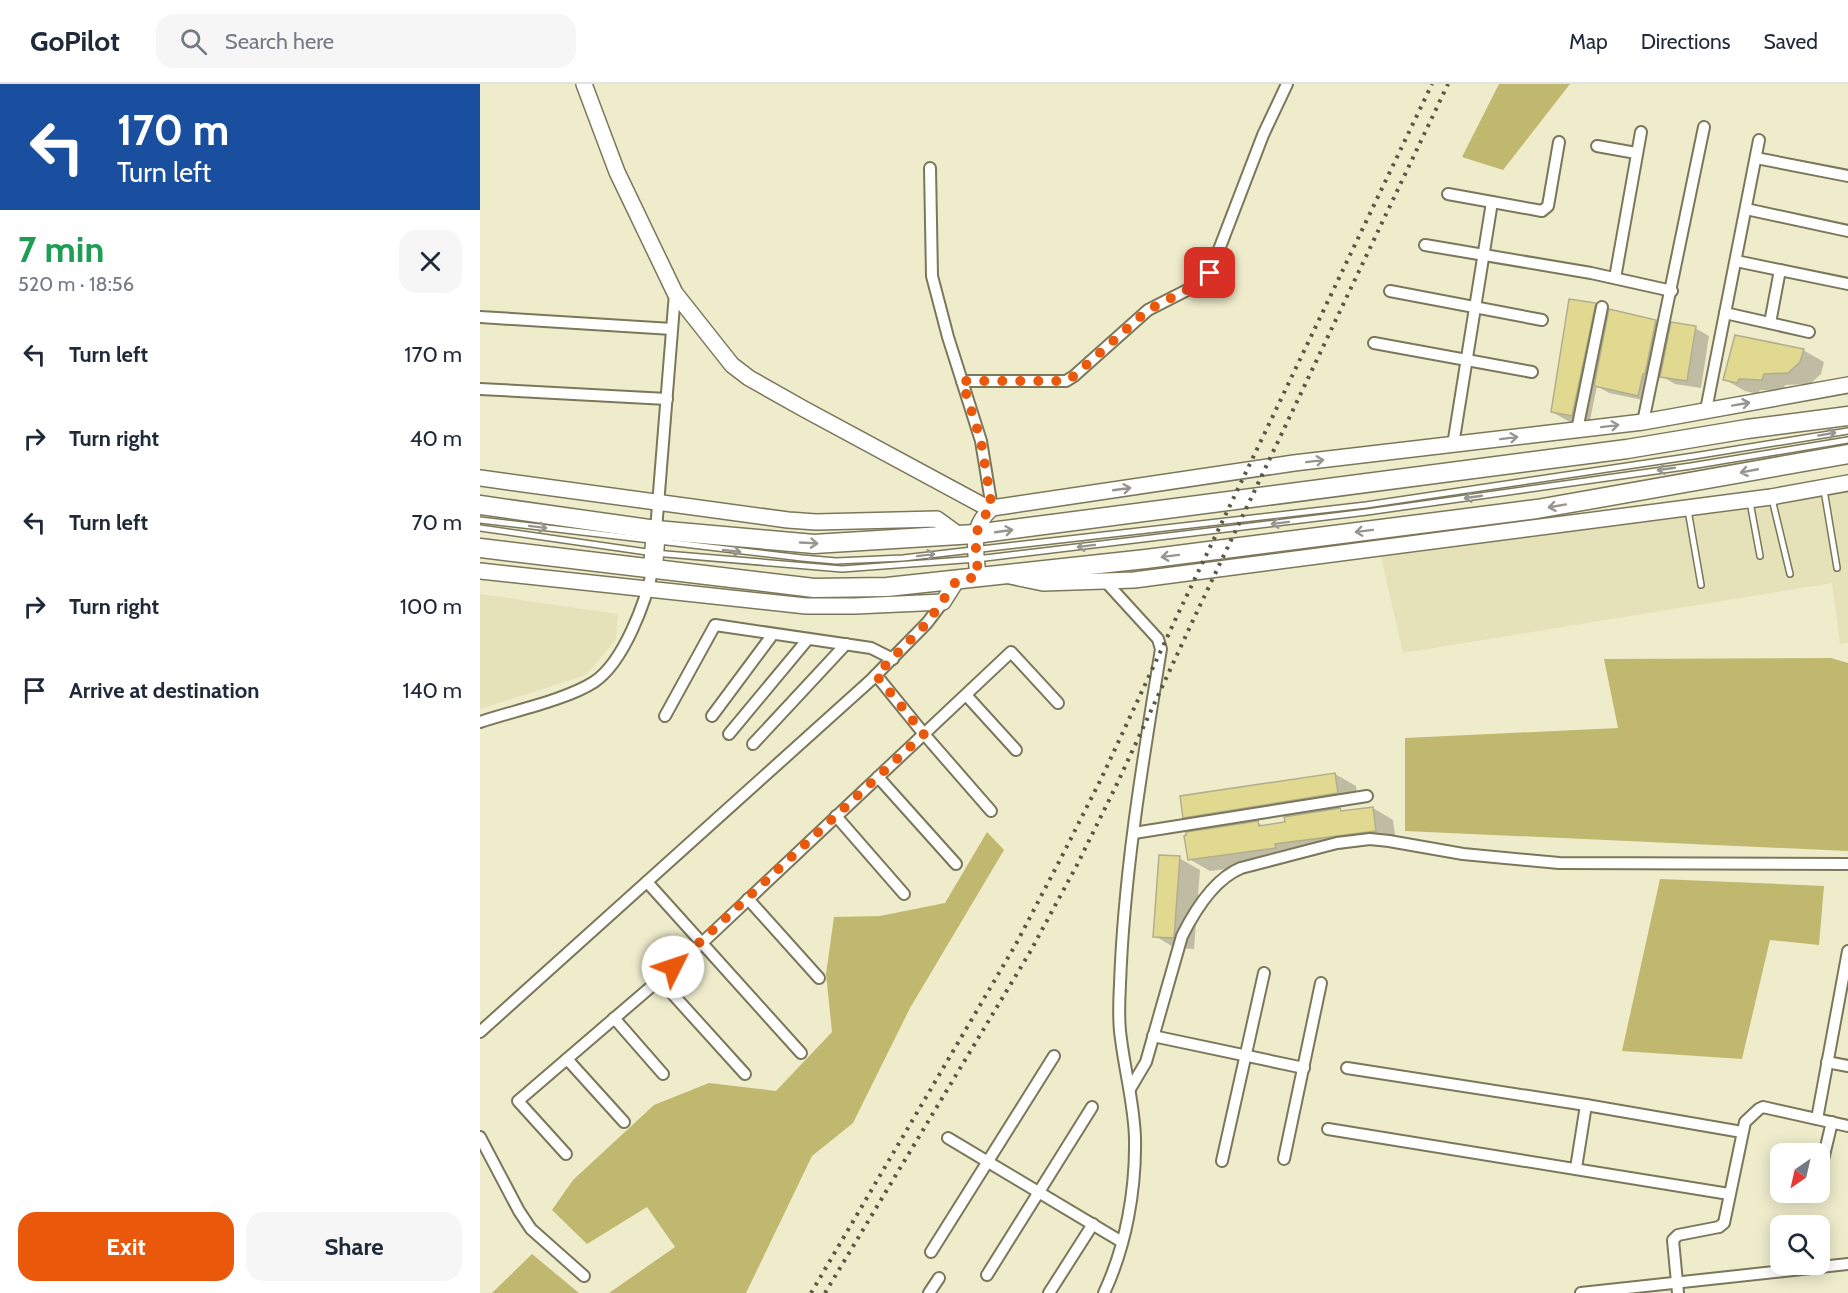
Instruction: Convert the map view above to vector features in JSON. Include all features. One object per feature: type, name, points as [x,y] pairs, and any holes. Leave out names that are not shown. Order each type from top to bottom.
[{"type":"main road","points":[[480,548],[655,548],[814,544],[973,551],[1615,450],[1848,416]]},
{"type":"main road","points":[[973,551],[1003,574],[1146,559],[1537,509],[1848,454]]},
{"type":"main road","points":[[480,505],[814,588],[887,587],[957,580],[973,551]]},
{"type":"street","points":[[584,84],[617,172],[675,293],[732,364],[749,378],[804,409],[982,505],[992,508],[1294,463],[1642,422],[1848,385]]},
{"type":"street","points":[[962,381],[1066,381],[1148,310],[1205,279],[1210,273],[1263,135],[1287,84]]},
{"type":"street","points":[[1642,422],[1704,128]]},
{"type":"street","points":[[1615,278],[1641,132]]},
{"type":"street","points":[[1706,410],[1759,140]]},
{"type":"street","points":[[1448,194],[1546,210],[1559,142]]},
{"type":"street","points":[[1597,146],[1636,153]]},
{"type":"street","points":[[1756,158],[1848,176]]},
{"type":"street","points":[[930,168],[932,276],[948,337],[981,441],[992,508]]},
{"type":"street","points":[[1453,445],[1492,202]]},
{"type":"street","points":[[1746,208],[1848,231]]},
{"type":"street","points":[[1425,244],[1615,278],[1671,291]]},
{"type":"street","points":[[1736,261],[1848,284]]},
{"type":"street","points":[[1770,323],[1780,270]]},
{"type":"street","points":[[1389,291],[1542,320]]},
{"type":"street","points":[[480,722],[576,691],[596,681],[616,658],[638,615],[649,589],[655,548],[675,293]]},
{"type":"street","points":[[1577,430],[1602,307]]},
{"type":"street","points":[[1725,313],[1809,332]]},
{"type":"street","points":[[480,317],[672,329]]},
{"type":"street","points":[[1374,343],[1532,372]]},
{"type":"street","points":[[480,389],[667,399]]},
{"type":"street","points":[[480,478],[788,520],[816,522],[937,519],[973,551],[985,514],[992,508]]},
{"type":"street","points":[[1003,574],[1043,583],[1134,580],[1749,500],[1848,483]]},
{"type":"street","points":[[480,571],[806,606],[943,602]]},
{"type":"street","points":[[480,1032],[893,659],[927,623],[957,580]]},
{"type":"street","points":[[1104,1293],[1115,1269],[1127,1222],[1134,1157],[1135,1137],[1130,1089],[1120,1036],[1123,933],[1140,783],[1161,649],[1158,639],[1105,581]]},
{"type":"street","points":[[665,716],[714,625],[871,648],[893,659]]},
{"type":"street","points":[[712,716],[773,634]]},
{"type":"street","points":[[729,734],[808,639]]},
{"type":"street","points":[[753,744],[846,644]]},
{"type":"street","points":[[566,1154],[518,1101],[702,942],[1011,652],[1058,703]]},
{"type":"street","points":[[876,675],[991,811]]},
{"type":"street","points":[[966,695],[1016,750]]},
{"type":"street","points":[[878,777],[956,864]]},
{"type":"street","points":[[1134,833],[1367,796]]},
{"type":"street","points":[[836,816],[904,894]]},
{"type":"street","points":[[1130,1089],[1145,1066],[1182,936],[1193,915],[1210,892],[1230,874],[1241,868],[1337,843],[1370,839],[1463,854],[1559,862],[1848,864]]},
{"type":"street","points":[[647,882],[801,1053]]},
{"type":"street","points":[[748,899],[819,978]]},
{"type":"street","points":[[1816,1119],[1827,1062],[1844,1002],[1848,951]]},
{"type":"street","points":[[1222,1161],[1264,973]]},
{"type":"street","points":[[659,980],[745,1074]]},
{"type":"street","points":[[1284,1159],[1321,983]]},
{"type":"street","points":[[614,1018],[663,1074]]},
{"type":"street","points":[[1154,1036],[1304,1068]]},
{"type":"street","points":[[931,1252],[1054,1056]]},
{"type":"street","points":[[567,1059],[624,1122]]},
{"type":"street","points":[[1827,1062],[1848,1066]]},
{"type":"street","points":[[1347,1068],[1742,1132]]},
{"type":"street","points":[[1576,1168],[1586,1105]]},
{"type":"street","points":[[987,1275],[1092,1107]]},
{"type":"street","points":[[1677,1288],[1673,1240],[1678,1235],[1722,1226],[1742,1132],[1745,1122],[1756,1111],[1763,1107],[1848,1126]]},
{"type":"street","points":[[1827,1143],[1832,1122]]},
{"type":"street","points":[[1328,1129],[1729,1194]]},
{"type":"street","points":[[480,1137],[531,1229],[584,1276]]},
{"type":"street","points":[[948,1138],[1122,1242]]},
{"type":"street","points":[[1049,1293],[1093,1224]]},
{"type":"street","points":[[1581,1293],[1677,1288],[1848,1264]]},
{"type":"street","points":[[929,1293],[939,1278]]},
{"type":"lane","points":[[480,528],[825,569],[1366,505],[1694,456],[1848,430]]},
{"type":"lane","points":[[973,551],[1367,512],[1691,466],[1848,440]]},
{"type":"lane","points":[[1823,487],[1837,568]]},
{"type":"lane","points":[[1771,497],[1790,574]]},
{"type":"lane","points":[[1749,500],[1760,556]]},
{"type":"lane","points":[[1688,508],[1701,585]]},
{"type":"lane","points":[[480,520],[655,548]]},
{"type":"shaded area","points":[[1499,84],[1570,84],[1503,170],[1462,157]]},
{"type":"shaded area","points":[[1848,492],[1848,643],[1840,644],[1832,583],[1403,653],[1381,557]]},
{"type":"shaded area","points":[[480,594],[618,614],[616,639],[586,675],[480,709]]},
{"type":"shaded area","points":[[1831,658],[1848,663],[1848,851],[1405,831],[1405,738],[1618,728],[1604,659]]},
{"type":"shaded area","points":[[987,832],[1004,850],[910,1008],[853,1123],[812,1156],[746,1293],[609,1293],[675,1247],[647,1207],[587,1244],[552,1210],[573,1180],[654,1105],[709,1083],[776,1091],[832,1032],[826,974],[834,917],[880,916],[945,903]]},
{"type":"shaded area","points":[[1660,879],[1824,886],[1819,945],[1770,940],[1742,1059],[1622,1051]]},
{"type":"shaded area","points":[[532,1254],[579,1293],[492,1293]]},
{"type":"building","points":[[1569,299],[1596,303],[1572,416],[1551,412]]},
{"type":"building","points":[[1609,309],[1656,320],[1638,396],[1594,386]]},
{"type":"building","points":[[1671,322],[1696,326],[1687,381],[1660,377]]},
{"type":"building","points":[[1735,335],[1804,349],[1800,362],[1788,373],[1764,374],[1762,380],[1739,379],[1737,383],[1723,380]]},
{"type":"building","points":[[1335,773],[1338,793],[1183,818],[1180,796]]},
{"type":"building","points":[[1373,807],[1376,831],[1275,844],[1276,848],[1188,860],[1184,836],[1186,832],[1258,821],[1259,826],[1285,822],[1284,817],[1340,808],[1341,811]]},
{"type":"building","points":[[1159,855],[1180,856],[1174,938],[1153,937]]},
{"type":"railway","points":[[811,1293],[1016,944],[1061,858],[1102,777],[1432,84]]},
{"type":"railway","points":[[825,1293],[1030,952],[1077,865],[1448,84]]},
{"type":"route","points":[[673,967],[924,734],[876,675],[927,623],[957,580],[978,577],[975,534],[979,523],[992,508],[981,441],[962,381],[1066,381],[1148,310],[1198,284],[1210,273]]}]
